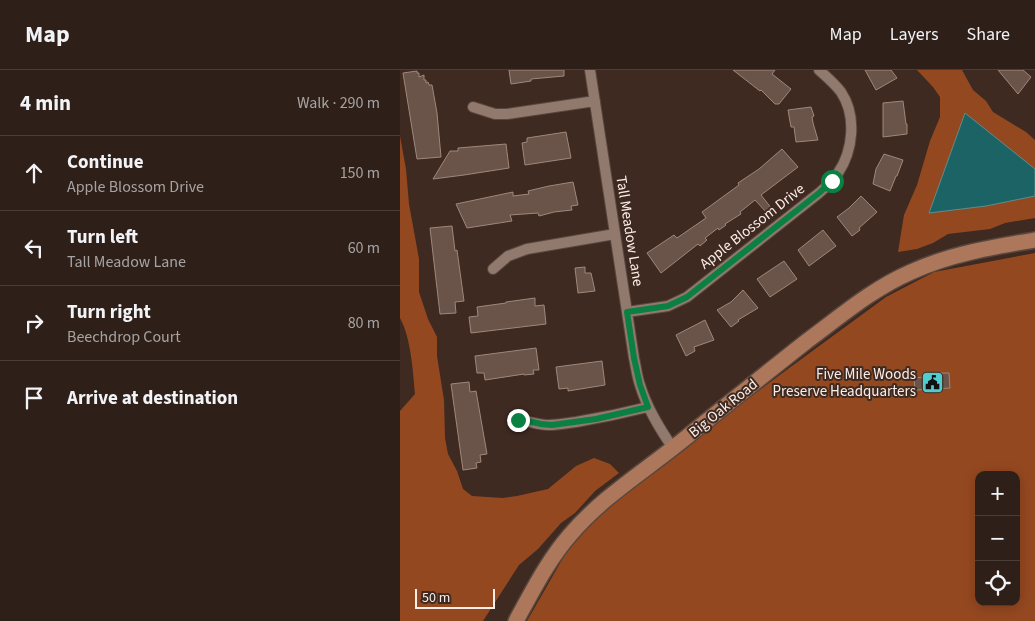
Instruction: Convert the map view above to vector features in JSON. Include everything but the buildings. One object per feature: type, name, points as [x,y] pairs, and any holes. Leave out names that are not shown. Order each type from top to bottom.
[{"type":"street","name":"Tall Meadow Lane","points":[[590,70],[634,358],[640,385],[648,407],[659,428],[673,448]]},
{"type":"street","name":"Apple Blossom Drive","points":[[627,312],[668,306],[687,297],[819,193],[839,173],[850,146],[850,115],[846,101],[841,93],[829,78],[819,70]]},
{"type":"street","points":[[473,107],[495,114],[507,114],[595,101]]},
{"type":"street","points":[[493,269],[515,252],[615,234]]},
{"type":"street","name":"Big Oak Road","points":[[516,621],[570,534],[596,508],[861,300],[912,271],[947,258],[1035,240]]},
{"type":"street","points":[[518,420],[552,425],[596,419],[648,407]]},
{"type":"shaded area","points":[[917,70],[962,70],[973,90],[986,101],[993,112],[1026,132],[1035,140],[1035,218],[1005,223],[990,229],[948,234],[933,243],[917,249],[898,252],[904,215],[917,185],[930,141],[940,117],[940,97]]},
{"type":"shaded area","points":[[400,136],[419,259],[419,292],[428,319],[437,337],[437,356],[444,400],[445,438],[448,454],[457,471],[463,489],[472,496],[503,498],[548,489],[576,466],[594,458],[610,464],[619,473],[595,491],[575,513],[561,523],[538,549],[519,565],[483,621],[400,621],[400,411],[415,394],[409,345],[400,318]]},
{"type":"shaded area","points":[[1035,253],[1035,621],[527,621],[567,551],[602,512],[649,472],[886,297],[934,272]]},
{"type":"water","points":[[965,113],[1035,169],[1035,196],[986,206],[929,213]]},
{"type":"place","name":"Five Mile Woods Preserve Headquarters","points":[[932,383]]},
{"type":"route","points":[[518,420],[552,425],[596,419],[648,407],[640,385],[634,358],[627,312],[668,306],[687,297],[832,181]]}]
